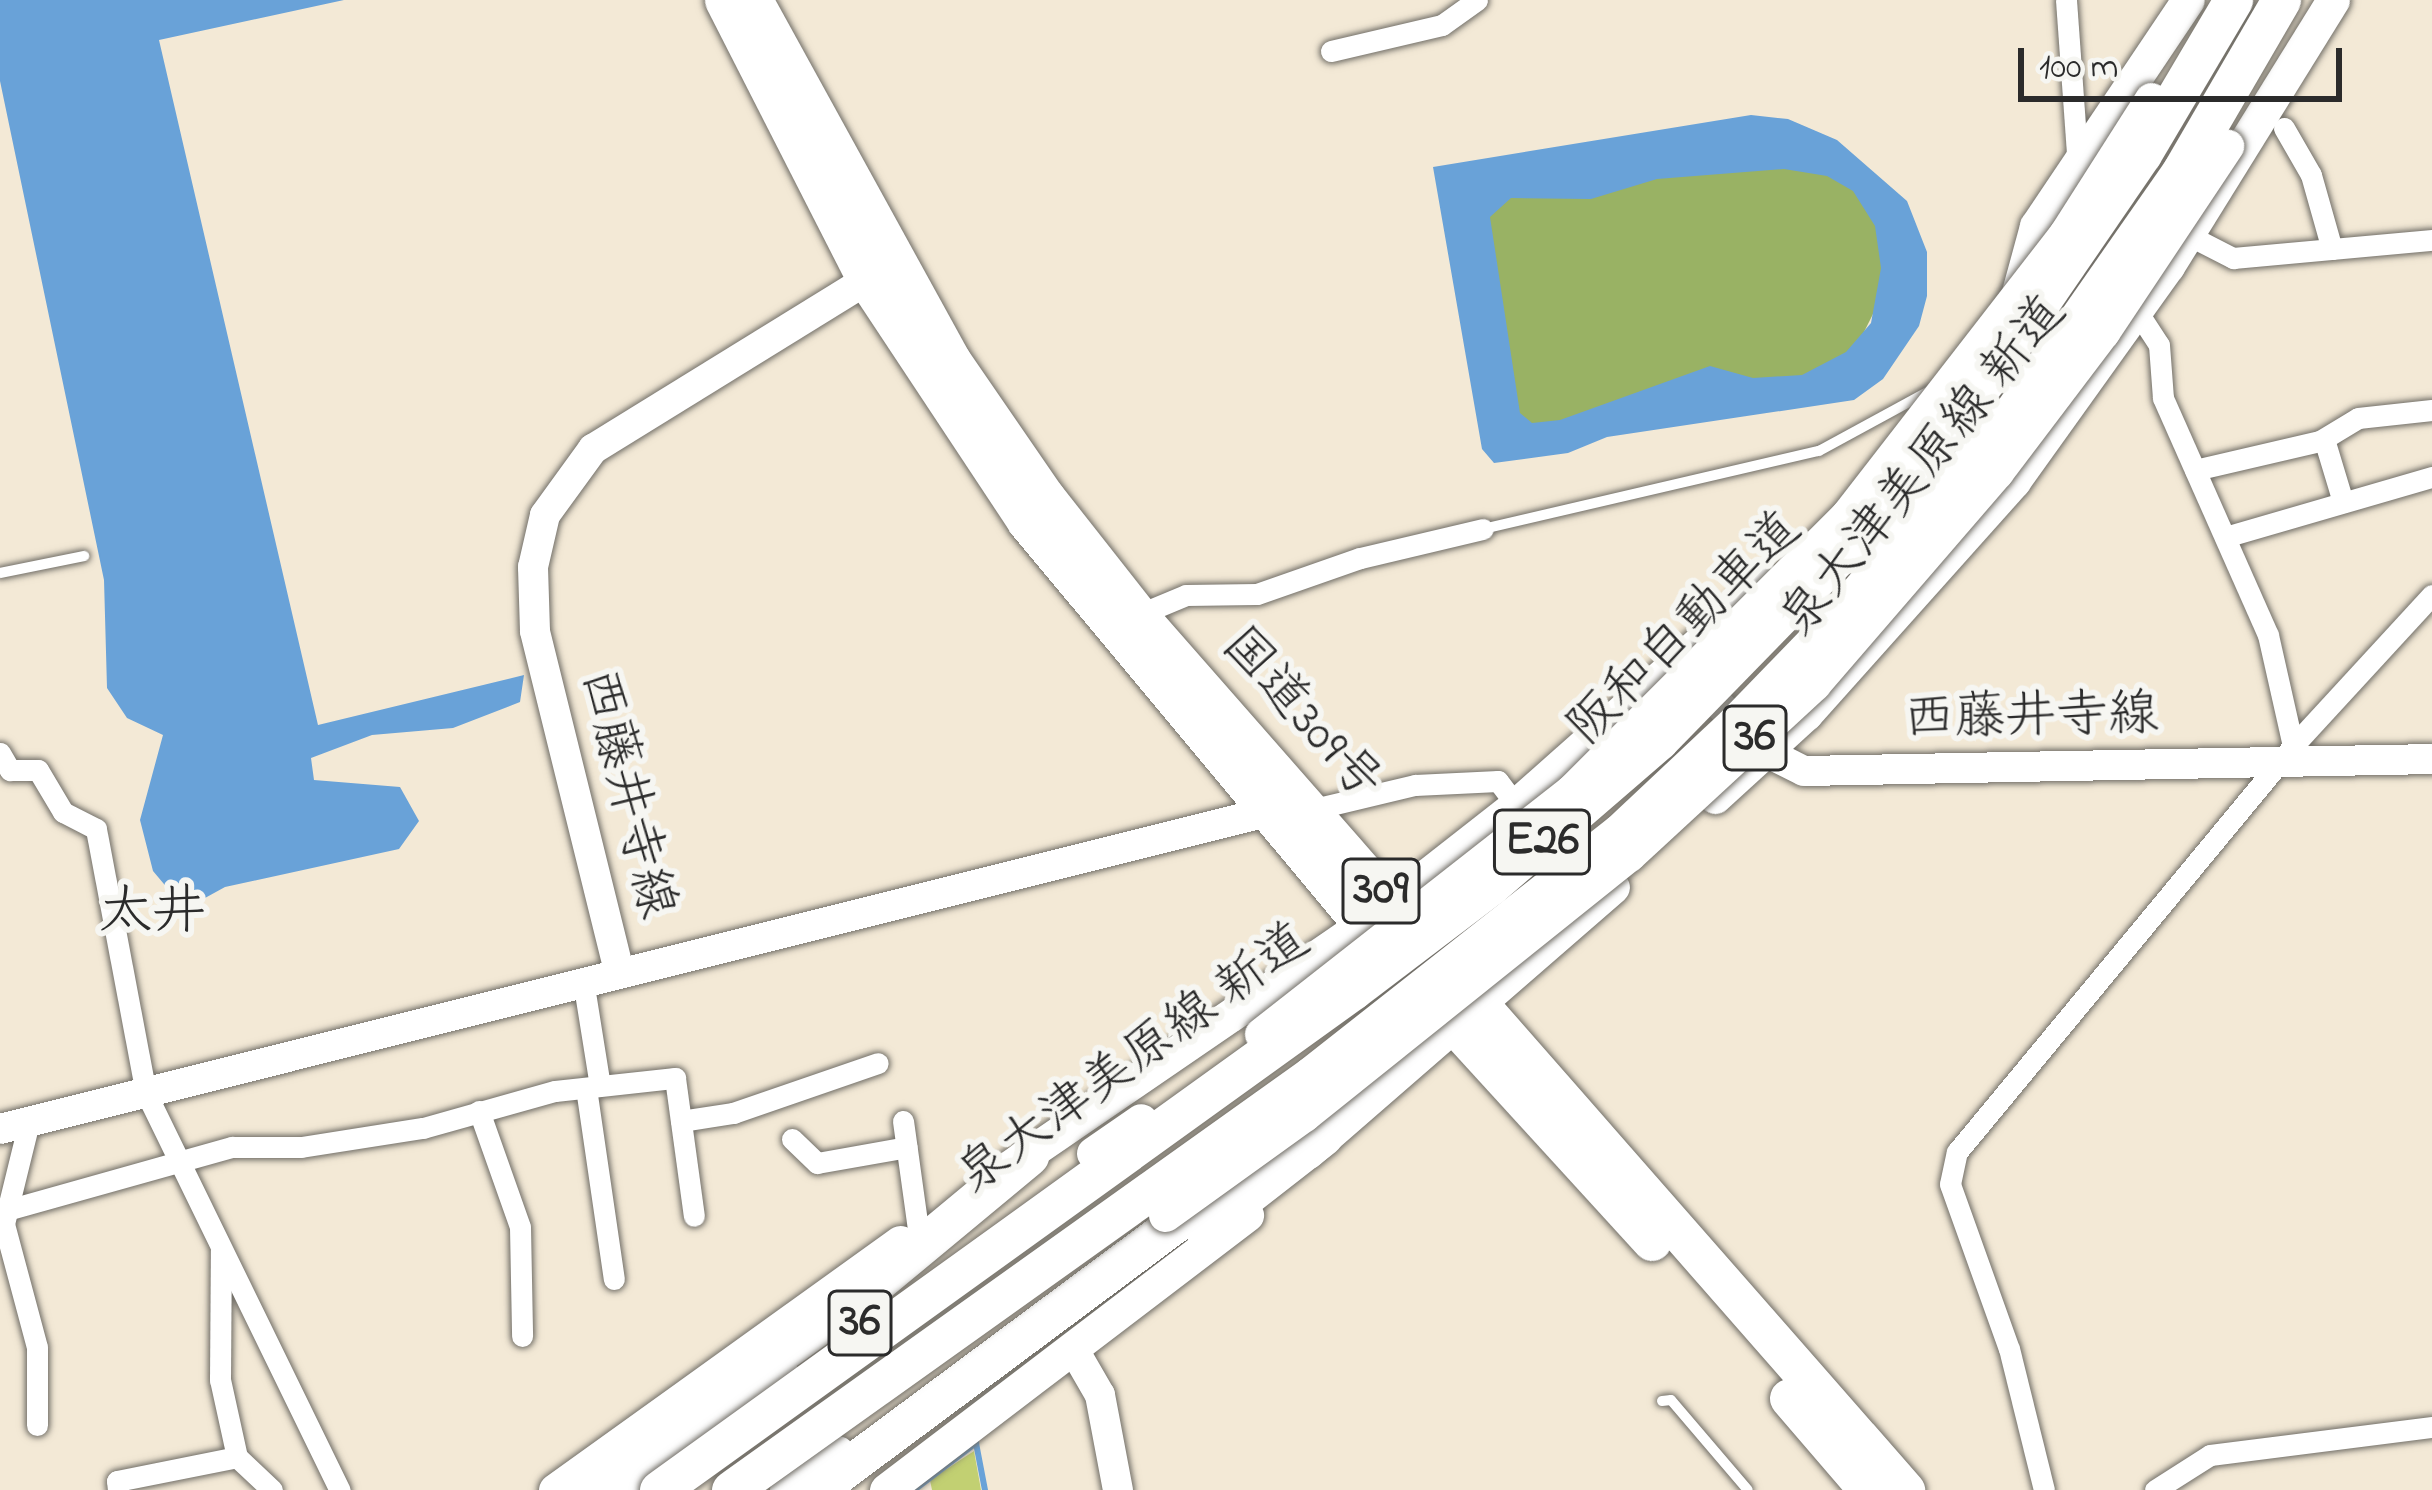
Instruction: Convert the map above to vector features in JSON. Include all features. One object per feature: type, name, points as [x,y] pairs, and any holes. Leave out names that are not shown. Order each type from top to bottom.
[{"type":"highway","name":"国道309号","points":[[724,0],[1026,521],[1140,675],[1206,753],[1377,914],[1470,1012],[1905,1490]]},
{"type":"highway","name":"国道309号","points":[[753,0],[881,270],[1138,615],[1314,809],[1377,914]]},
{"type":"highway","name":"阪和自動車道","points":[[659,1490],[1353,990],[1490,886],[1659,740],[1871,523],[1992,373],[2142,154],[2233,0]]},
{"type":"highway","name":"阪和自動車道","points":[[731,1490],[1311,1076],[1603,846],[1737,723],[1830,627],[2012,414],[2182,170],[2282,0]]},
{"type":"highway","name":"国道309号","points":[[1470,1012],[1862,1488]]},
{"type":"highway","points":[[816,1490],[1170,1222],[1314,1125]]},
{"type":"highway","points":[[844,1490],[1314,1125]]},
{"type":"highway","points":[[591,1490],[870,1288],[1029,1156]]},
{"type":"main road","name":"36","points":[[555,1490],[918,1229],[1377,914],[1516,805],[1753,590],[1908,509],[1978,428],[2008,347],[2024,251],[2188,0]]},
{"type":"main road","name":"泉大津美原線 新道","points":[[624,1490],[1475,871],[1639,726],[1861,498],[2065,234],[2151,99],[2206,0]]},
{"type":"main road","name":"泉大津美原線 新道","points":[[1314,1125],[1629,855],[1828,670],[2063,385],[2227,146],[2313,0]]},
{"type":"main road","name":"36","points":[[886,1490],[1227,1234],[1314,1125],[1470,1012],[1766,752],[1960,545],[2135,314],[2333,0]]},
{"type":"main road","name":"西藤井寺線","points":[[14,1126],[619,971],[535,632],[536,539],[555,492],[592,449],[881,270]]},
{"type":"main road","name":"西藤井寺線","points":[[1675,660],[1766,752],[1804,771],[2286,754],[2432,759]]},
{"type":"main road","points":[[619,971],[1089,852],[1268,812]]},
{"type":"main road","name":"36","points":[[786,1490],[1170,1222]]},
{"type":"main road","points":[[1074,1350],[1100,1395],[1118,1490]]},
{"type":"street","points":[[1331,51],[1442,26],[1478,0]]},
{"type":"street","points":[[2066,0],[2077,165],[2135,314],[2158,345],[2163,398],[2282,678],[2286,754]]},
{"type":"street","points":[[2284,128],[2312,175],[2332,249]]},
{"type":"street","points":[[2188,235],[2233,259],[2432,240]]},
{"type":"street","points":[[2195,470],[2324,439],[2358,418],[2432,410]]},
{"type":"street","points":[[2324,439],[2343,502]]},
{"type":"street","points":[[2225,537],[2432,477]]},
{"type":"street","points":[[1138,615],[1186,595],[1257,594],[1360,558],[1483,529]]},
{"type":"street","points":[[2044,1490],[1950,1168],[1970,1131],[2286,754],[2432,595]]},
{"type":"street","points":[[3,765],[38,770],[63,812],[96,829],[146,1093],[340,1490]]},
{"type":"street","points":[[1314,809],[1415,785],[1498,781],[1516,805]]},
{"type":"street","points":[[583,980],[614,1279]]},
{"type":"street","points":[[681,1120],[733,1113],[878,1063]]},
{"type":"street","points":[[3,1212],[232,1147],[301,1147],[423,1128],[592,1087],[674,1078],[694,1216]]},
{"type":"street","points":[[479,1112],[520,1227],[522,1336]]},
{"type":"street","points":[[903,1120],[918,1229]]},
{"type":"street","points":[[14,1126],[3,1212],[37,1347],[37,1425]]},
{"type":"street","points":[[793,1139],[817,1163],[907,1147]]},
{"type":"street","points":[[220,1243],[220,1380],[237,1457],[272,1490]]},
{"type":"street","points":[[2155,1490],[2210,1455],[2307,1451],[2432,1427]]},
{"type":"street","points":[[118,1490],[117,1481],[237,1457]]},
{"type":"lane","points":[[1483,529],[1820,451],[2008,347]]},
{"type":"lane","points":[[0,573],[84,556]]},
{"type":"lane","points":[[1661,1401],[1671,1400],[1748,1490]]},
{"type":"green space","points":[[1790,158],[1850,179],[1883,219],[1885,290],[1854,352],[1791,381],[1650,396],[1537,432],[1504,407],[1494,332],[1503,306],[1482,273],[1479,231],[1499,190],[1625,169]]},
{"type":"green space","points":[[974,1451],[981,1490],[932,1490],[930,1480]]},
{"type":"water","points":[[0,0],[344,0],[159,40],[318,725],[524,675],[520,702],[453,728],[372,735],[311,758],[314,780],[400,787],[419,821],[399,849],[225,887],[185,909],[153,871],[140,820],[163,735],[127,718],[107,688],[104,580],[0,81]]},
{"type":"water","points":[[1751,115],[1788,119],[1837,140],[1907,201],[1927,252],[1927,296],[1919,326],[1883,379],[1854,400],[1607,437],[1568,453],[1494,463],[1482,449],[1433,167]],"holes":[[[1784,169],[1827,176],[1853,191],[1875,226],[1881,268],[1871,323],[1846,352],[1802,375],[1753,378],[1710,366],[1560,420],[1532,423],[1520,413],[1490,217],[1511,198],[1591,199],[1657,179]]]},
{"type":"waterway","points":[[914,1490],[976,1443],[985,1490]]},
{"type":"district","name":"太井","points":[[152,914]]}]
